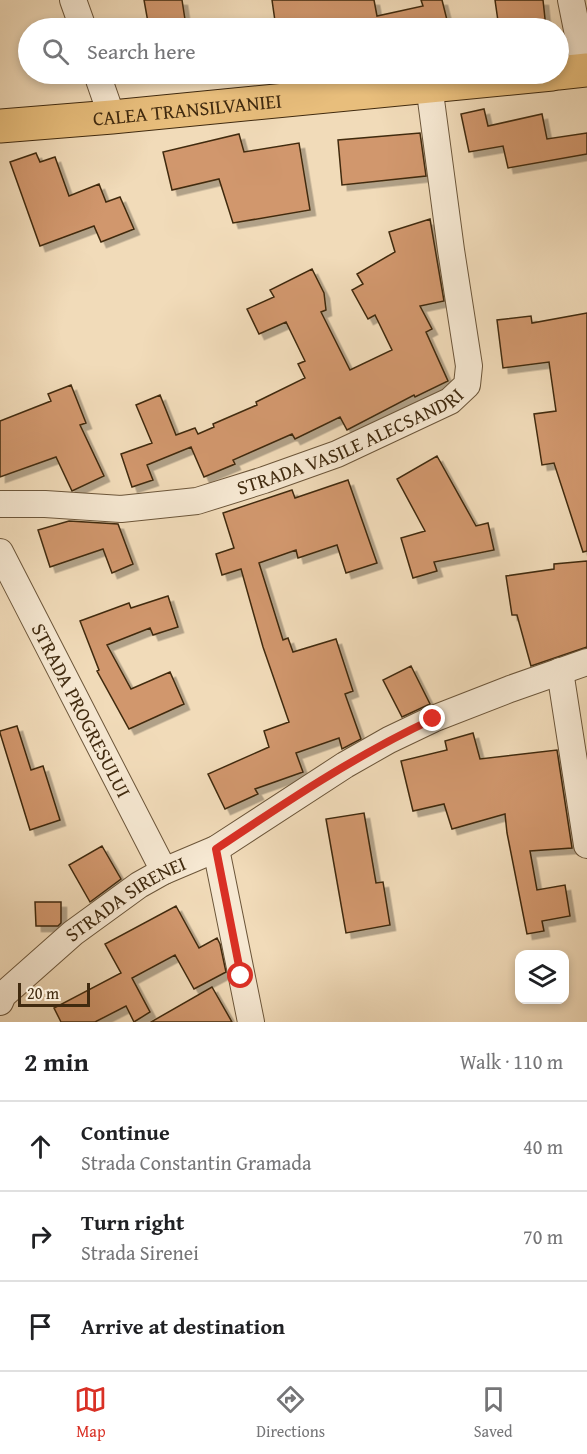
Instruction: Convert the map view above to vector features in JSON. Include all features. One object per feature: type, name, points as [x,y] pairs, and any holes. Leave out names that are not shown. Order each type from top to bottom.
[{"type":"highway","name":"CALEA TRANSILVANIEI","points":[[0,126],[440,84]]},
{"type":"street","points":[[73,0],[79,18]]},
{"type":"street","points":[[571,0],[577,71]]},
{"type":"street","points":[[101,84],[112,117]]},
{"type":"street","name":"STRADA VASILE ALECSANDRI","points":[[0,504],[45,504],[121,509],[197,501],[337,454],[450,401],[466,385],[470,366],[451,250],[429,85]]},
{"type":"street","name":"STRADA PROGRESULUI","points":[[0,552],[164,871]]},
{"type":"street","name":"STRADA SIRENEI","points":[[0,1002],[3,995],[73,933],[138,885],[164,871],[216,849],[302,791],[389,740],[433,719],[587,662]]},
{"type":"street","points":[[561,671],[587,845]]},
{"type":"street","points":[[216,849],[250,1022]]},
{"type":"building","points":[[144,0],[182,0],[185,18],[147,18]]},
{"type":"building","points":[[272,0],[374,0],[377,16],[423,6],[421,0],[442,0],[446,18],[275,18]]},
{"type":"building","points":[[495,0],[543,0],[545,18],[498,18]]},
{"type":"building","points":[[484,109],[488,126],[542,114],[547,139],[587,133],[587,154],[508,168],[503,146],[469,152],[461,114]]},
{"type":"building","points":[[420,133],[426,176],[342,185],[338,140]]},
{"type":"building","points":[[239,134],[244,152],[299,143],[310,210],[233,223],[219,179],[172,190],[163,152]]},
{"type":"building","points":[[36,153],[40,162],[55,157],[69,196],[99,184],[106,202],[120,197],[134,229],[101,242],[94,226],[40,246],[10,162]]},
{"type":"building","points":[[430,219],[444,301],[420,306],[432,329],[426,332],[448,381],[415,397],[414,395],[347,430],[340,417],[295,439],[292,434],[233,460],[235,464],[204,477],[191,447],[147,465],[153,480],[132,487],[121,454],[152,443],[136,405],[160,395],[176,435],[195,428],[198,434],[214,427],[213,424],[257,405],[256,402],[305,378],[298,364],[305,361],[286,322],[259,334],[247,309],[274,297],[270,290],[312,269],[324,293],[326,310],[321,312],[350,370],[392,350],[375,315],[368,319],[352,290],[363,284],[357,274],[395,252],[389,232]]},
{"type":"building","points":[[587,313],[587,551],[583,552],[554,463],[542,465],[534,414],[556,411],[549,362],[503,368],[497,320],[531,316],[532,323]]},
{"type":"building","points":[[71,385],[86,423],[80,425],[104,476],[72,491],[56,457],[0,477],[0,421],[51,401],[48,394]]},
{"type":"building","points":[[437,456],[476,526],[488,523],[494,550],[434,562],[437,571],[413,578],[401,538],[425,531],[397,479]]},
{"type":"building","points":[[348,480],[377,563],[346,573],[337,545],[298,558],[296,550],[259,563],[283,640],[288,638],[293,652],[336,639],[353,691],[345,694],[361,739],[342,749],[339,738],[296,753],[303,772],[255,789],[258,794],[225,809],[208,774],[269,747],[264,731],[289,722],[263,647],[241,569],[222,575],[216,554],[234,548],[223,513],[292,490],[295,498]]},
{"type":"building","points":[[69,521],[118,524],[133,564],[112,573],[103,549],[50,567],[38,530]]},
{"type":"building","points":[[587,561],[587,647],[531,666],[517,615],[512,615],[506,576],[554,569],[554,564]]},
{"type":"building","points":[[168,596],[178,627],[153,635],[150,628],[107,645],[131,689],[170,672],[184,704],[129,729],[97,671],[99,670],[80,621],[129,603],[131,608]]},
{"type":"building","points":[[411,666],[430,704],[402,717],[383,680]]},
{"type":"building","points":[[17,726],[31,770],[43,766],[60,820],[30,830],[0,733],[0,731]]},
{"type":"building","points":[[473,733],[480,759],[557,750],[572,848],[530,851],[537,890],[565,885],[570,916],[542,921],[544,931],[527,934],[505,814],[452,829],[444,804],[413,811],[401,761],[447,750],[445,741]]},
{"type":"building","points":[[364,813],[376,883],[383,882],[390,925],[346,933],[326,819]]},
{"type":"building","points":[[102,846],[121,879],[90,902],[69,865]]},
{"type":"building","points":[[35,902],[61,902],[61,923],[58,926],[36,926]]},
{"type":"building","points":[[176,906],[199,948],[217,938],[226,972],[194,989],[175,955],[132,978],[150,1012],[134,1022],[126,1006],[95,1022],[61,1022],[54,1008],[121,973],[105,944]]},
{"type":"building","points":[[212,987],[232,1022],[151,1022]]},
{"type":"route","points":[[241,976],[216,849],[345,765],[433,719]]}]
